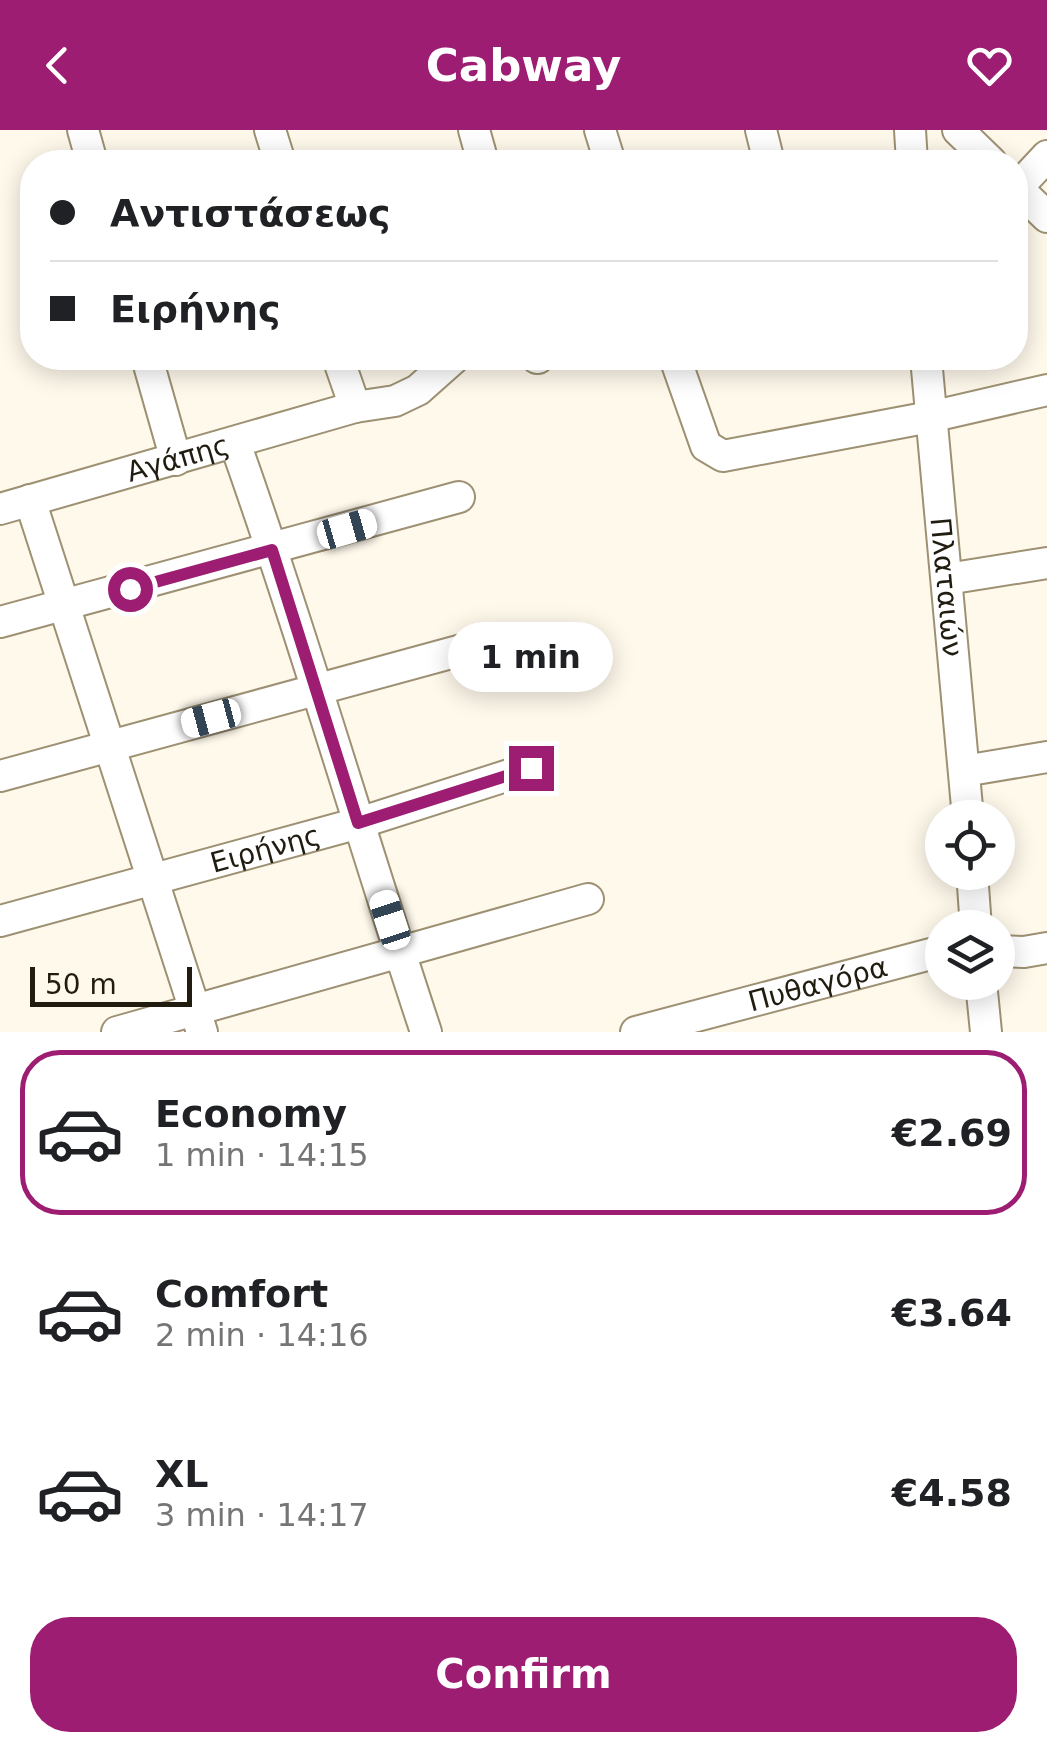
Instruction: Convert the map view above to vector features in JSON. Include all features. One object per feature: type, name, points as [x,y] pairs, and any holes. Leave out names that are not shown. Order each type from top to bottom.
[{"type":"street","points":[[958,130],[979,150]]},
{"type":"street","points":[[1028,175],[1047,156]]},
{"type":"street","points":[[1028,199],[1047,217]]},
{"type":"street","points":[[150,370],[176,460]]},
{"type":"street","points":[[342,370],[355,407]]},
{"type":"street","name":"Αγάπης","points":[[0,509],[355,407],[395,401],[418,390],[438,370]]},
{"type":"street","points":[[679,370],[706,446],[723,456],[930,417],[1047,390]]},
{"type":"street","name":"Πλαταιών","points":[[927,370],[966,800]]},
{"type":"street","points":[[235,443],[426,1032]]},
{"type":"street","points":[[0,622],[458,497]]},
{"type":"street","points":[[30,500],[198,1021]]},
{"type":"street","points":[[947,579],[1047,563]]},
{"type":"street","points":[[0,776],[484,644]]},
{"type":"street","points":[[964,771],[1047,757]]},
{"type":"street","name":"Ειρήνης","points":[[0,921],[358,823],[531,768]]},
{"type":"street","points":[[117,1032],[198,1021],[400,952],[588,899]]},
{"type":"street","points":[[1015,952],[1047,948]]},
{"type":"street","name":"Πυθαγόρα","points":[[636,1032],[704,1022],[925,956]]},
{"type":"street","points":[[983,1000],[986,1032]]},
{"type":"route","points":[[130,589],[272,550],[358,823],[531,768]]}]
